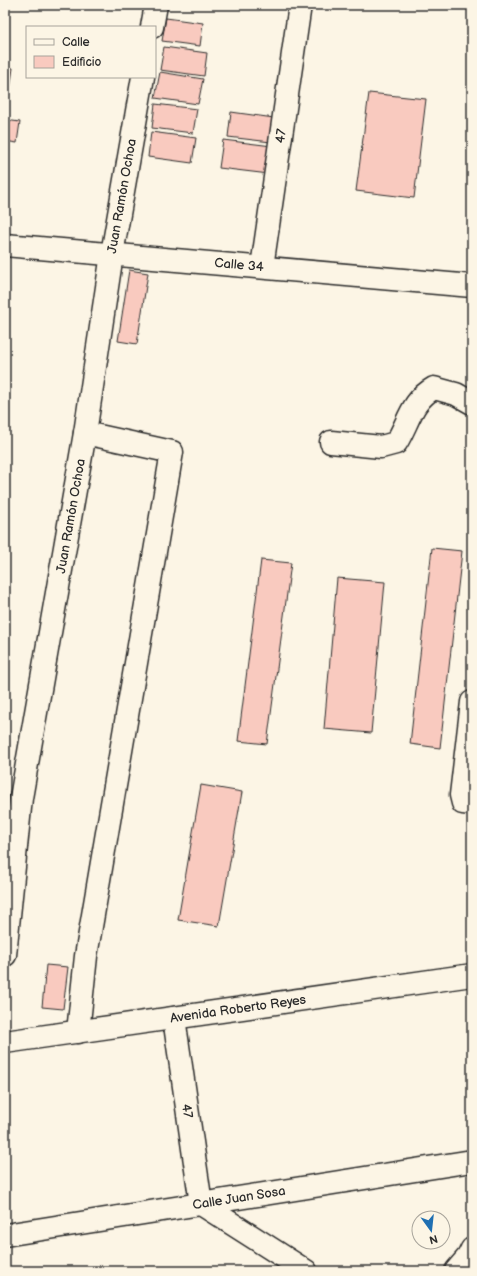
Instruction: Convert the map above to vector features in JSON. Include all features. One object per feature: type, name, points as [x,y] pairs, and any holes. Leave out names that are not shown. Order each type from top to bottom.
[{"type":"street","points":[[152,26],[156,5]]},
{"type":"street","name":"47","points":[[262,267],[300,5]]},
{"type":"street","name":"Juan Ramón Ochoa","points":[[5,955],[21,798],[85,433],[112,254],[143,78]]},
{"type":"street","name":"Calle 34","points":[[5,245],[472,286]]},
{"type":"street","points":[[331,442],[381,447],[396,443],[409,414],[423,394],[434,388],[456,394],[472,403]]},
{"type":"street","points":[[78,1032],[86,956],[172,452],[85,433]]},
{"type":"street","points":[[472,702],[461,795],[463,803],[472,804]]},
{"type":"street","name":"Avenida Roberto Reyes","points":[[5,1042],[472,975]]},
{"type":"street","name":"47","points":[[174,1018],[201,1204]]},
{"type":"street","name":"Calle Juan Sosa","points":[[5,1235],[472,1161]]},
{"type":"street","points":[[201,1204],[306,1271]]},
{"type":"street","points":[[456,1271],[468,1257],[472,1249]]},
{"type":"building","points":[[166,18],[203,23],[200,46],[162,41]]},
{"type":"building","points":[[164,47],[207,53],[204,76],[160,70]]},
{"type":"building","points":[[5,67],[13,68],[9,97],[5,96]]},
{"type":"building","points":[[160,72],[203,79],[198,104],[155,98]]},
{"type":"building","points":[[369,93],[426,99],[414,198],[356,191]]},
{"type":"building","points":[[155,104],[197,109],[193,133],[152,128]]},
{"type":"building","points":[[231,112],[274,118],[271,142],[228,137]]},
{"type":"building","points":[[5,120],[20,122],[17,143],[5,141]]},
{"type":"building","points":[[151,132],[196,138],[192,163],[148,157]]},
{"type":"building","points":[[223,140],[272,146],[269,174],[219,168]]},
{"type":"building","points":[[129,270],[148,273],[137,344],[118,341]]},
{"type":"building","points":[[432,548],[462,551],[440,748],[410,744]]},
{"type":"building","points":[[261,560],[291,563],[267,744],[238,741]]},
{"type":"building","points":[[337,578],[385,582],[371,733],[324,729]]},
{"type":"building","points":[[201,785],[242,792],[219,926],[178,920]]},
{"type":"building","points":[[46,965],[68,967],[63,1009],[42,1007]]}]
